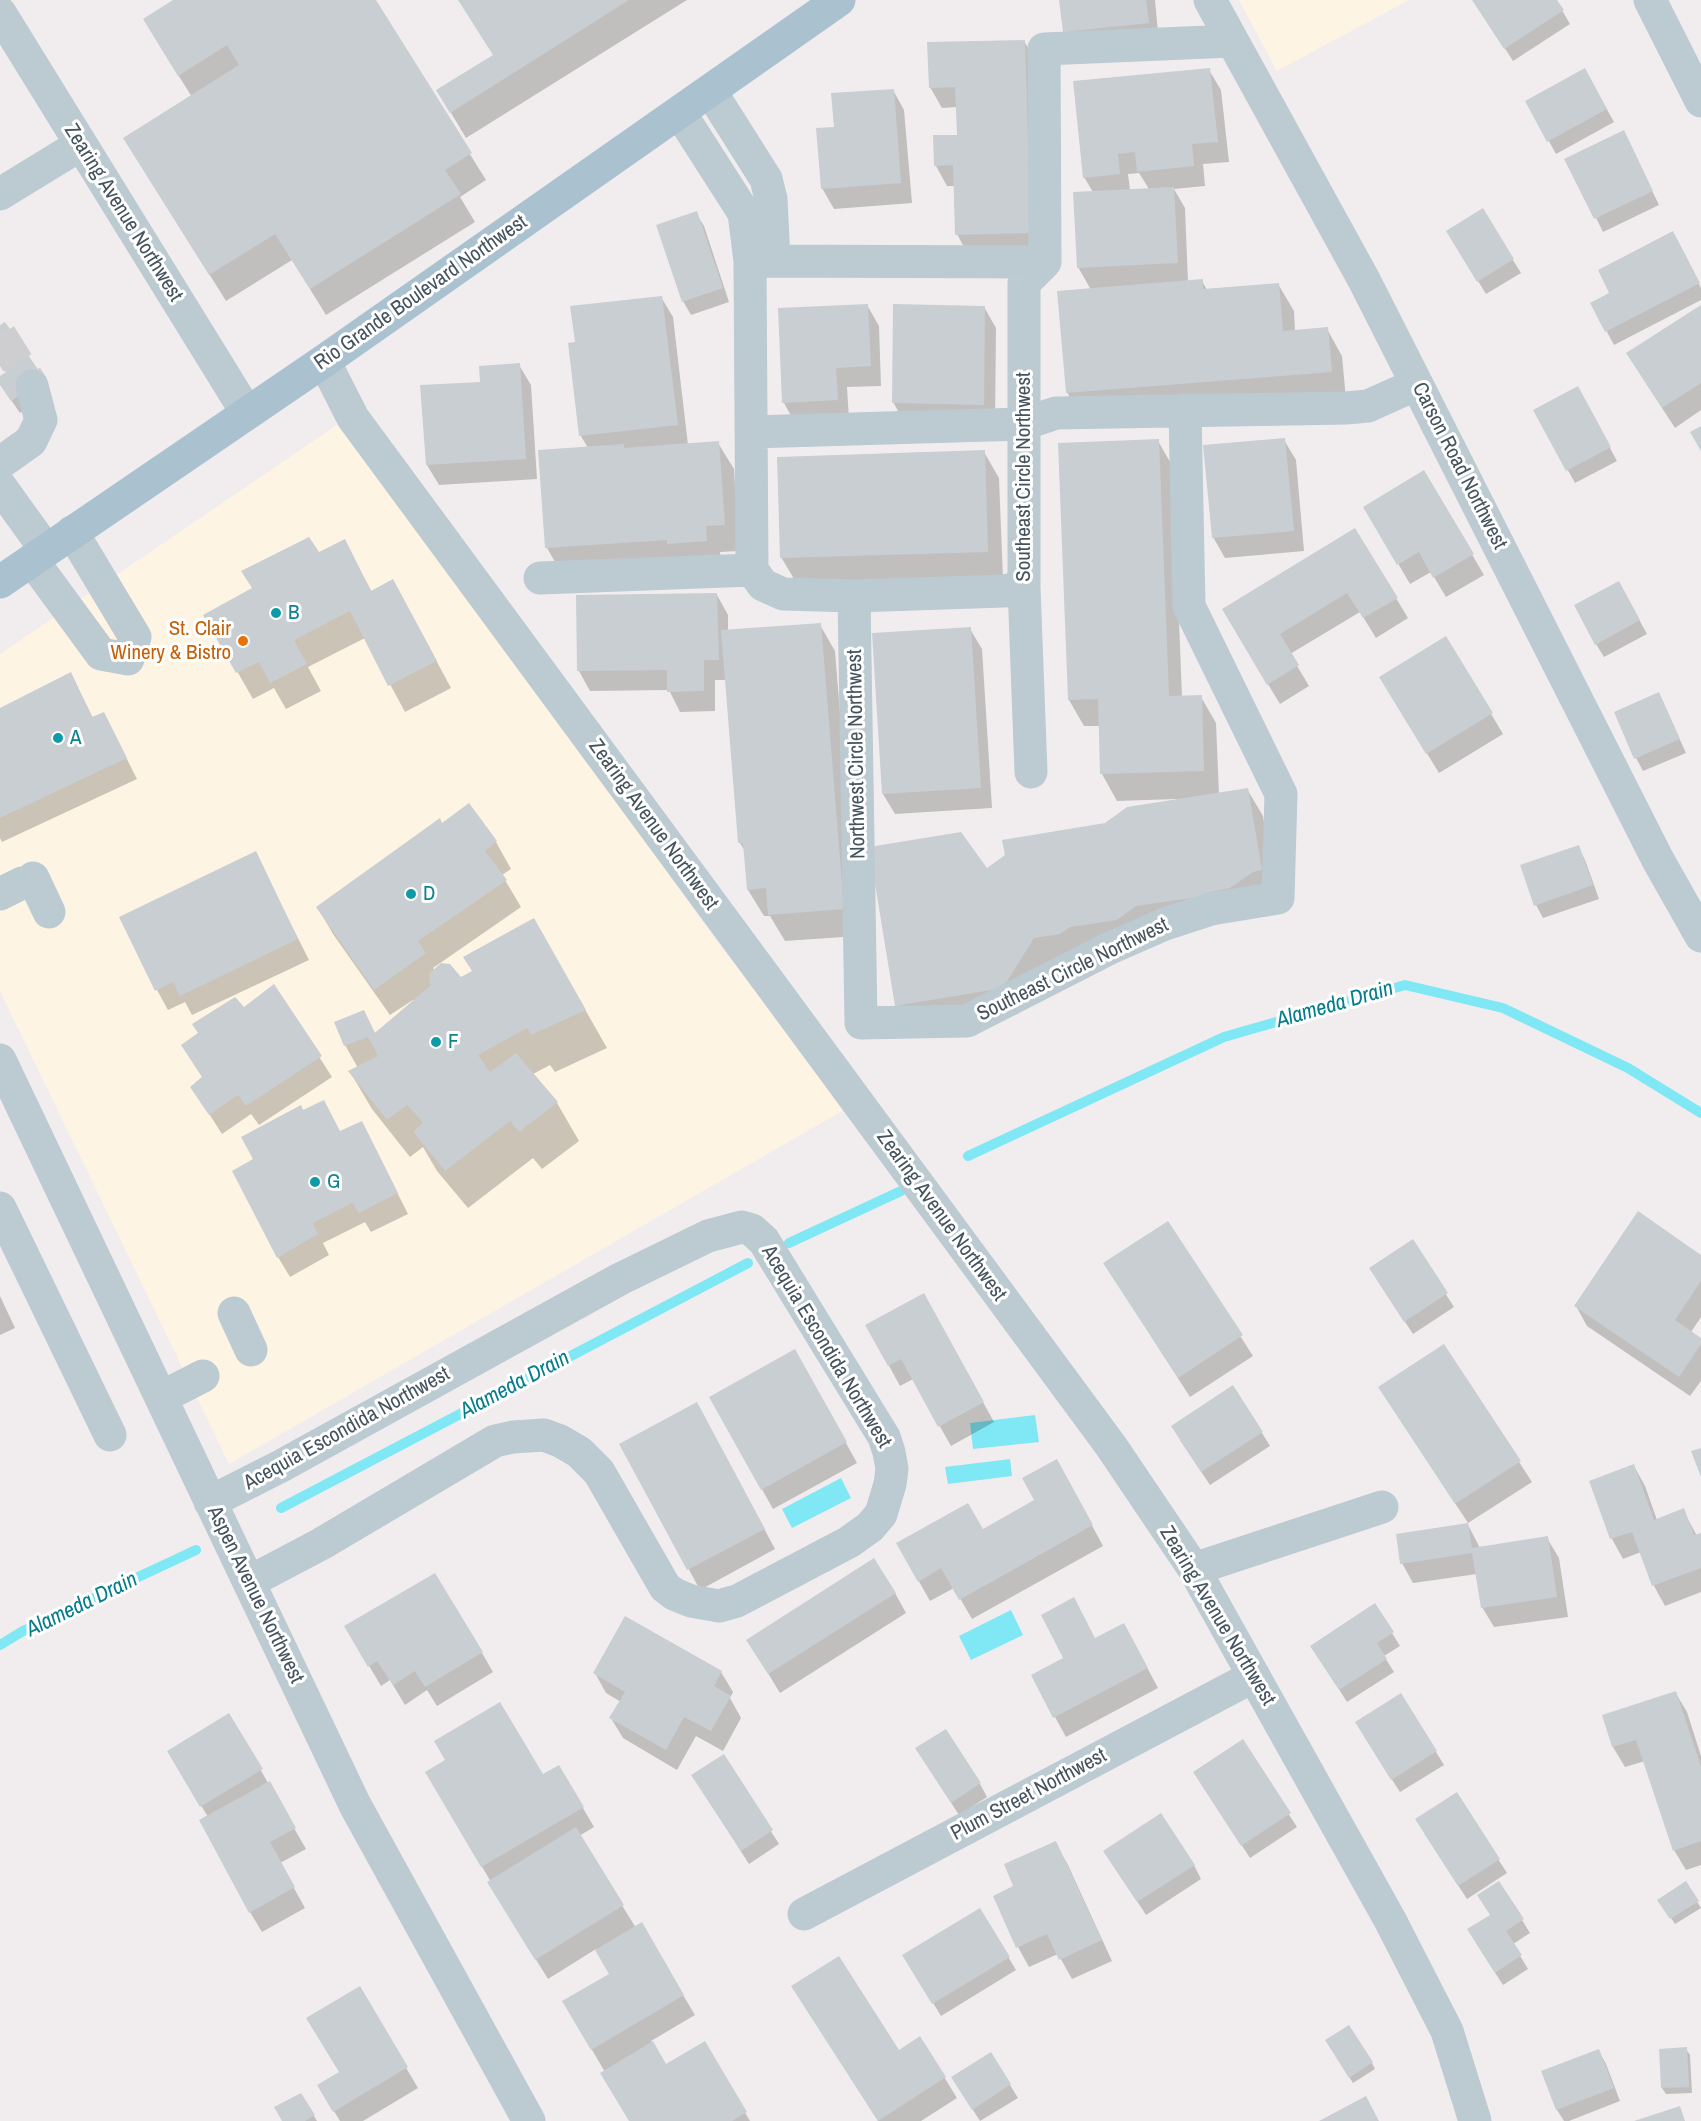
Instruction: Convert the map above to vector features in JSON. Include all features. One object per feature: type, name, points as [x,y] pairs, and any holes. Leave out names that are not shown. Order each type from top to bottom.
[{"type":"main road","name":"Rio Grande Boulevard Northwest","points":[[0,582],[324,361],[711,92],[839,0]]},
{"type":"street","name":"Carson Road Northwest","points":[[1210,0],[1364,280],[1658,860],[1701,936]]},
{"type":"street","points":[[1650,0],[1701,101]]},
{"type":"street","name":"Zearing Avenue Northwest","points":[[0,13],[247,413]]},
{"type":"street","points":[[762,261],[1045,262],[1044,49],[1232,40]]},
{"type":"street","points":[[711,92],[766,179],[771,199],[762,261],[751,432],[752,570],[764,585],[783,594],[854,596],[1004,591],[1024,587]]},
{"type":"street","points":[[680,112],[744,213],[762,261]]},
{"type":"street","points":[[0,194],[80,145]]},
{"type":"street","name":"Southeast Circle Northwest","points":[[1031,772],[1024,587],[1024,283],[1045,262]]},
{"type":"street","name":"Zearing Avenue Northwest","points":[[324,361],[353,418],[1111,1446],[1194,1569],[1390,1920],[1447,2031],[1474,2121]]},
{"type":"street","points":[[751,432],[1023,424],[1056,413],[1346,408],[1368,406],[1417,384]]},
{"type":"street","points":[[0,463],[30,441],[41,420],[32,386]]},
{"type":"street","name":"Southeast Circle Northwest","points":[[861,1023],[967,1021],[1108,949],[1165,924],[1211,909],[1278,898],[1281,794],[1189,606],[1185,410]]},
{"type":"street","points":[[0,486],[50,547]]},
{"type":"street","points":[[540,578],[752,570]]},
{"type":"street","name":"Northwest Circle Northwest","points":[[854,596],[861,1023]]},
{"type":"street","points":[[18,885],[49,912]]},
{"type":"street","name":"Aspen Avenue Northwest","points":[[0,1060],[355,1805],[529,2121]]},
{"type":"street","points":[[0,1208],[110,1435]]},
{"type":"street","name":"Acequia Escondida Northwest","points":[[210,1502],[282,1466],[620,1279],[708,1236],[742,1227],[752,1230],[764,1241],[884,1437],[889,1452],[892,1469],[890,1484],[881,1514],[870,1527],[849,1542],[747,1596],[719,1606],[691,1601],[674,1594],[665,1587],[599,1472],[579,1452],[544,1435],[495,1441],[321,1544],[249,1582]]},
{"type":"street","points":[[234,1313],[251,1350]]},
{"type":"street","points":[[162,1397],[203,1376]]},
{"type":"street","points":[[1194,1569],[1382,1508]]},
{"type":"street","name":"Plum Street Northwest","points":[[804,1914],[1254,1676]]},
{"type":"shaded area","points":[[1239,0],[1409,0],[1277,71]]},
{"type":"shaded area","points":[[343,421],[720,946],[849,1107],[229,1464],[0,991],[0,654]]},
{"type":"water","points":[[1035,1415],[1039,1442],[973,1449],[970,1423]]},
{"type":"water","points":[[1010,1459],[1012,1476],[948,1484],[945,1467]]},
{"type":"water","points":[[841,1478],[851,1498],[792,1528],[782,1509]]},
{"type":"water","points":[[1011,1610],[1023,1635],[971,1660],[959,1636]]},
{"type":"building","points":[[173,0],[376,0],[472,153],[445,170],[461,194],[310,289],[275,234],[209,275],[123,138],[239,65],[227,45],[178,76],[143,19]]},
{"type":"building","points":[[458,0],[629,0],[450,113],[436,90],[493,55]]},
{"type":"building","points":[[1059,0],[1146,0],[1149,23],[1063,32]]},
{"type":"building","points":[[1472,0],[1557,0],[1564,10],[1504,49]]},
{"type":"building","points":[[1025,40],[1031,233],[955,235],[953,165],[934,166],[933,135],[957,135],[955,87],[929,88],[927,42]]},
{"type":"building","points":[[1210,68],[1218,142],[1192,144],[1194,166],[1137,172],[1135,152],[1118,154],[1120,174],[1083,178],[1073,81]]},
{"type":"building","points":[[1585,68],[1607,109],[1547,142],[1525,101]]},
{"type":"building","points":[[894,89],[901,183],[821,189],[816,128],[834,127],[831,93]]},
{"type":"building","points":[[1624,130],[1653,191],[1594,219],[1564,159]]},
{"type":"building","points":[[1174,187],[1178,263],[1077,268],[1073,192]]},
{"type":"building","points":[[1483,208],[1514,259],[1477,282],[1446,231]]},
{"type":"building","points":[[697,211],[723,288],[682,302],[656,225]]},
{"type":"building","points":[[1673,231],[1700,283],[1605,332],[1590,303],[1609,293],[1598,270]]},
{"type":"building","points":[[1203,279],[1203,289],[1279,283],[1283,331],[1328,327],[1332,372],[1066,393],[1057,291]]},
{"type":"building","points":[[662,296],[678,425],[579,436],[568,343],[575,342],[570,306]]},
{"type":"building","points":[[868,304],[871,366],[836,368],[838,400],[782,403],[778,308]]},
{"type":"building","points":[[893,304],[985,306],[984,405],[892,403]]},
{"type":"building","points":[[1701,305],[1701,383],[1662,408],[1626,353]]},
{"type":"building","points":[[5,322],[44,378],[11,401],[0,385],[0,376],[6,372],[0,364],[0,325]]},
{"type":"building","points":[[520,363],[526,459],[426,465],[420,385],[480,382],[479,366]]},
{"type":"building","points":[[1578,386],[1611,447],[1566,471],[1533,410]]},
{"type":"building","points":[[1701,426],[1701,451],[1690,432]]},
{"type":"building","points":[[1285,438],[1294,531],[1212,538],[1203,445]]},
{"type":"building","points":[[1159,439],[1169,696],[1202,695],[1204,771],[1100,774],[1098,699],[1068,700],[1058,443]]},
{"type":"building","points":[[719,441],[725,525],[706,526],[707,541],[667,544],[667,540],[545,548],[538,450],[624,444],[624,448]]},
{"type":"building","points":[[985,450],[988,552],[780,558],[777,457]]},
{"type":"building","points":[[1424,470],[1474,554],[1433,578],[1419,552],[1397,565],[1363,507]]},
{"type":"building","points":[[1355,528],[1398,598],[1363,618],[1347,593],[1280,634],[1299,665],[1267,685],[1222,609]]},
{"type":"building","name":"B","points":[[309,537],[319,552],[345,539],[371,591],[393,579],[437,661],[388,686],[350,611],[294,640],[307,664],[270,683],[259,662],[236,673],[203,615],[252,588],[241,571]]},
{"type":"building","points":[[1619,581],[1640,620],[1595,645],[1574,605]]},
{"type":"building","points":[[717,593],[719,660],[704,660],[704,691],[667,692],[667,670],[577,671],[576,595]]},
{"type":"building","points":[[821,623],[844,909],[768,915],[766,888],[747,890],[743,843],[738,843],[721,630]]},
{"type":"building","points":[[971,627],[981,788],[882,794],[872,633]]},
{"type":"building","points":[[1446,636],[1493,713],[1426,754],[1379,677]]},
{"type":"building","name":"A","points":[[71,672],[92,717],[104,712],[127,758],[0,818],[0,708]]},
{"type":"building","points":[[1659,692],[1680,739],[1634,759],[1614,712]]},
{"type":"building","points":[[1248,788],[1262,870],[1253,872],[1230,888],[1210,892],[1205,896],[1136,906],[1117,920],[1070,927],[1060,934],[1034,938],[1003,988],[895,1006],[869,847],[961,832],[987,868],[1005,855],[1002,840],[1105,823],[1127,807]]},
{"type":"building","name":"D","points":[[469,803],[497,841],[485,851],[507,880],[418,941],[426,953],[374,990],[316,907],[440,818],[442,823]]},
{"type":"building","points":[[1579,845],[1593,885],[1534,906],[1520,865]]},
{"type":"building","points":[[256,851],[298,939],[180,996],[173,982],[155,991],[119,917]]},
{"type":"building","name":"F","points":[[534,918],[586,1010],[531,1035],[527,1028],[478,1055],[490,1072],[516,1053],[558,1102],[519,1132],[510,1121],[445,1171],[413,1132],[423,1123],[407,1105],[387,1120],[348,1071],[378,1056],[368,1037],[344,1046],[334,1022],[364,1010],[375,1033],[430,986],[429,974],[441,963],[450,964],[461,977],[472,971],[463,957]]},
{"type":"building","points":[[274,984],[322,1056],[246,1106],[238,1095],[209,1115],[190,1087],[202,1077],[181,1045],[198,1033],[192,1024],[235,997],[244,1007]]},
{"type":"building","name":"G","points":[[324,1100],[340,1131],[362,1121],[398,1193],[359,1213],[352,1203],[313,1223],[318,1234],[277,1258],[232,1171],[253,1159],[241,1137],[301,1105],[303,1110]]},
{"type":"building","points":[[1638,1211],[1701,1255],[1701,1281],[1675,1320],[1701,1338],[1701,1344],[1679,1377],[1574,1306]]},
{"type":"building","points":[[1168,1221],[1243,1335],[1178,1378],[1103,1263]]},
{"type":"building","points":[[1413,1239],[1448,1293],[1404,1322],[1369,1268]]},
{"type":"building","points":[[924,1293],[984,1402],[938,1427],[901,1359],[888,1366],[865,1325]]},
{"type":"building","points":[[1444,1344],[1521,1461],[1455,1504],[1378,1387]]},
{"type":"building","points":[[795,1349],[847,1442],[761,1490],[709,1397]]},
{"type":"building","points":[[1233,1385],[1263,1432],[1201,1472],[1171,1426]]},
{"type":"building","points":[[697,1402],[765,1529],[687,1570],[619,1444]]},
{"type":"building","points":[[1701,1448],[1701,1477],[1691,1451]]},
{"type":"building","points":[[1057,1459],[1093,1525],[959,1600],[941,1568],[918,1582],[896,1543],[968,1503],[983,1529],[1034,1500],[1022,1478]]},
{"type":"building","points":[[1634,1464],[1654,1520],[1684,1508],[1694,1535],[1701,1533],[1701,1568],[1652,1586],[1632,1532],[1610,1539],[1589,1481]]},
{"type":"building","points":[[1468,1523],[1472,1548],[1548,1536],[1557,1597],[1481,1608],[1472,1553],[1400,1564],[1396,1534]]},
{"type":"building","points":[[874,1558],[896,1593],[768,1674],[746,1640]]},
{"type":"building","points":[[435,1573],[483,1652],[425,1687],[415,1671],[393,1685],[377,1661],[368,1667],[344,1626]]},
{"type":"building","points":[[1074,1597],[1095,1638],[1124,1623],[1148,1668],[1053,1718],[1031,1675],[1063,1658],[1041,1615]]},
{"type":"building","points":[[1375,1603],[1394,1632],[1377,1643],[1387,1659],[1339,1690],[1310,1646]]},
{"type":"building","points":[[625,1616],[722,1671],[714,1686],[731,1696],[711,1731],[684,1717],[666,1750],[609,1718],[625,1692],[593,1673]]},
{"type":"building","points":[[1676,1691],[1701,1767],[1701,1841],[1673,1851],[1636,1740],[1612,1747],[1602,1715]]},
{"type":"building","points":[[1401,1693],[1437,1751],[1391,1780],[1355,1722]]},
{"type":"building","points":[[500,1702],[543,1774],[559,1765],[584,1807],[481,1867],[425,1772],[445,1760],[434,1741]]},
{"type":"building","points":[[229,1713],[263,1769],[200,1807],[167,1751]]},
{"type":"building","points":[[946,1729],[981,1783],[951,1803],[915,1748]]},
{"type":"building","points":[[1243,1739],[1291,1813],[1241,1846],[1193,1772]]},
{"type":"building","points":[[724,1754],[773,1830],[741,1851],[691,1775]]},
{"type":"building","points":[[270,1781],[296,1828],[270,1842],[295,1887],[249,1913],[199,1820]]},
{"type":"building","points":[[1457,1792],[1500,1859],[1458,1886],[1415,1819]]},
{"type":"building","points":[[1161,1813],[1195,1865],[1137,1902],[1103,1851]]},
{"type":"building","points":[[576,1827],[624,1905],[535,1960],[487,1882]]},
{"type":"building","points":[[1056,1841],[1102,1940],[1059,1960],[1047,1934],[1016,1948],[993,1896],[1013,1886],[1004,1864]]},
{"type":"building","points":[[1499,1881],[1524,1919],[1506,1931],[1522,1955],[1495,1973],[1467,1929],[1490,1915],[1477,1895]]},
{"type":"building","points":[[1686,1881],[1699,1901],[1670,1919],[1657,1900]]},
{"type":"building","points":[[980,1908],[1010,1957],[932,2004],[902,1955]]},
{"type":"building","points":[[642,1922],[684,1995],[591,2050],[562,2001],[609,1974],[595,1950]]},
{"type":"building","points":[[839,1956],[899,2050],[920,2036],[946,2077],[878,2121],[791,1986]]},
{"type":"building","points":[[360,1986],[408,2067],[333,2112],[317,2085],[339,2072],[306,2018]]},
{"type":"building","points":[[1349,2025],[1373,2062],[1349,2078],[1325,2040]]},
{"type":"building","points":[[653,2041],[666,2064],[705,2041],[747,2112],[732,2121],[629,2121],[600,2073]]},
{"type":"building","points":[[1687,2047],[1689,2087],[1661,2088],[1659,2049]]},
{"type":"building","points":[[1599,2049],[1614,2088],[1556,2110],[1541,2071]]},
{"type":"building","points":[[991,2052],[1011,2084],[972,2110],[951,2077]]},
{"type":"building","points":[[301,2093],[315,2115],[305,2121],[282,2121],[274,2107]]},
{"type":"building","points":[[1366,2096],[1379,2121],[1319,2121]]},
{"type":"building","points":[[1680,2106],[1685,2121],[1634,2121]]},
{"type":"waterway","name":"Alameda Drain","points":[[968,1156],[1224,1037],[1405,985],[1503,1008],[1628,1068],[1701,1113]]},
{"type":"waterway","name":"Alameda Drain","points":[[789,1243],[901,1191]]},
{"type":"waterway","name":"Alameda Drain","points":[[281,1508],[748,1263]]},
{"type":"waterway","name":"Alameda Drain","points":[[0,1645],[23,1631],[196,1550]]},
{"type":"tunnel","points":[[0,335],[32,386]]},
{"type":"place","name":"B","points":[[276,613]]},
{"type":"place","name":"St. Clair Winery & Bistro","points":[[243,641]]},
{"type":"place","name":"A","points":[[58,738]]},
{"type":"place","name":"D","points":[[411,894]]},
{"type":"place","name":"F","points":[[436,1042]]},
{"type":"place","name":"G","points":[[315,1182]]}]
